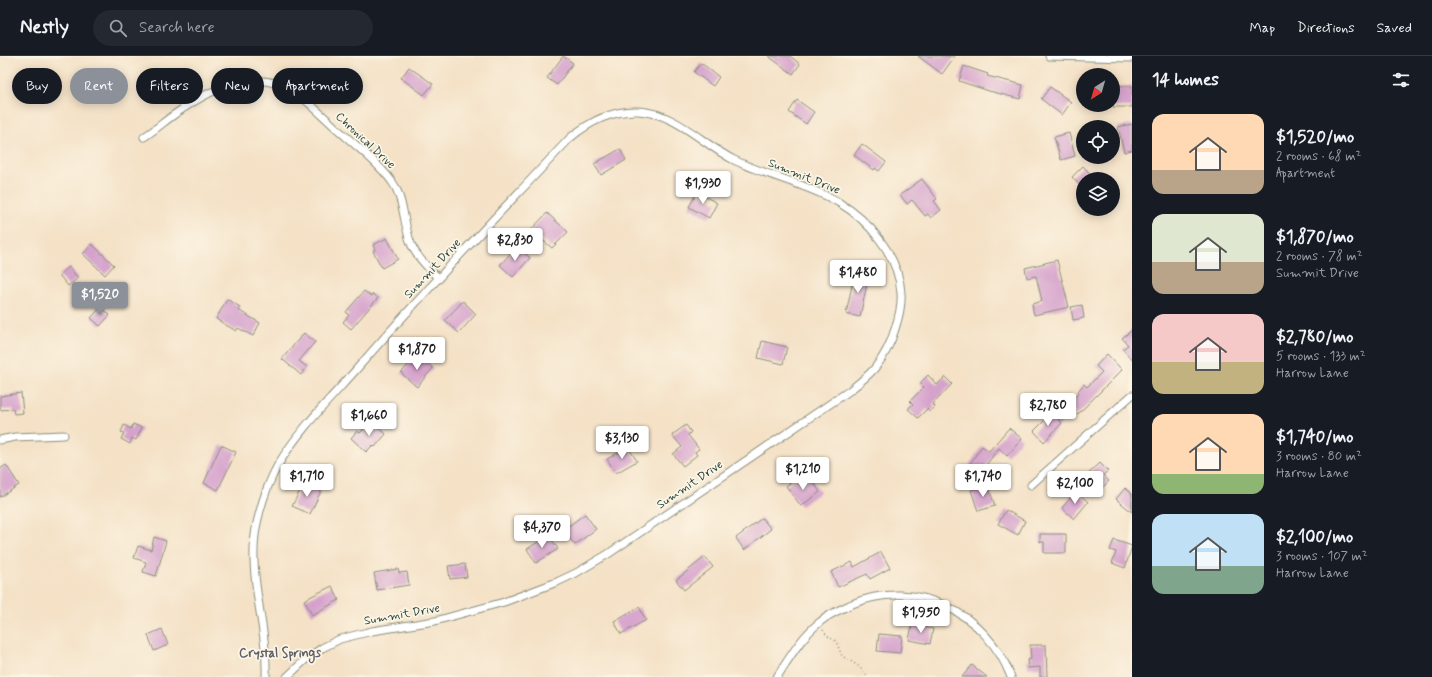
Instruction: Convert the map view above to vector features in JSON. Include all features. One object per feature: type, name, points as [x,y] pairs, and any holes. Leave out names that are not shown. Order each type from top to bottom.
[{"type":"street","points":[[1048,56],[1132,58]]},
{"type":"street","name":"Chronical Drive","points":[[144,137],[181,110],[221,86],[255,80],[270,82],[286,88],[306,101],[389,178],[400,198],[410,242],[419,258],[439,279]]},
{"type":"street","name":"Summit Drive","points":[[266,677],[264,642],[254,570],[253,551],[257,522],[270,480],[283,456],[377,346],[575,134],[591,122],[618,113],[638,111],[660,115],[675,122],[733,160],[838,202],[852,212],[874,232],[890,256],[896,269],[901,293],[901,306],[898,321],[888,348],[874,369],[861,381],[829,405],[608,554],[576,573],[504,602],[435,621],[372,631],[340,639],[322,648],[305,660],[287,677]]},
{"type":"street","points":[[1031,485],[1132,395]]},
{"type":"street","points":[[0,440],[15,437],[64,436]]},
{"type":"street","points":[[777,677],[802,638],[839,609],[862,600],[895,594],[909,595],[940,603],[970,620],[992,644],[1002,658],[1011,677]]},
{"type":"path","points":[[818,624],[827,636],[836,642],[842,656],[860,667],[868,677]]},
{"type":"building","points":[[563,56],[573,63],[557,85],[547,78]]},
{"type":"building","points":[[768,56],[790,56],[800,64],[793,74]]},
{"type":"building","points":[[918,56],[955,56],[942,74]]},
{"type":"building","points":[[701,63],[719,77],[713,86],[694,72]]},
{"type":"building","points":[[964,66],[988,74],[987,76],[1023,85],[1020,99],[959,81]]},
{"type":"building","points":[[409,67],[433,84],[424,95],[401,78]]},
{"type":"building","points":[[1120,86],[1132,86],[1132,107],[1120,107]]},
{"type":"building","points":[[1050,87],[1071,102],[1062,115],[1041,99]]},
{"type":"building","points":[[797,100],[814,112],[806,124],[789,112]]},
{"type":"building","points":[[1132,124],[1132,150],[1124,152],[1120,135],[1120,127]]},
{"type":"building","points":[[1069,133],[1075,156],[1061,160],[1054,137]]},
{"type":"building","points":[[862,144],[886,162],[879,171],[875,168],[874,170],[854,155]]},
{"type":"building","points":[[620,149],[626,160],[601,175],[594,164]]},
{"type":"building","points":[[1083,166],[1089,172],[1077,172]]},
{"type":"building","points":[[1076,173],[1076,181],[1072,177]]},
{"type":"building","points":[[922,179],[937,199],[934,201],[941,210],[931,218],[928,214],[925,216],[912,200],[907,204],[900,195]]},
{"type":"building","points":[[697,192],[717,203],[709,218],[689,207]]},
{"type":"building","points":[[547,213],[568,232],[552,248],[531,230]]},
{"type":"building","points":[[387,238],[398,259],[382,268],[373,251],[375,250],[373,245]]},
{"type":"building","points":[[92,244],[114,265],[105,275],[83,254]]},
{"type":"building","points":[[517,246],[530,258],[513,277],[500,265]]},
{"type":"building","points":[[1057,260],[1069,307],[1034,315],[1032,304],[1042,301],[1036,276],[1027,278],[1025,268]]},
{"type":"building","points":[[69,267],[78,278],[68,286],[59,275]]},
{"type":"building","points":[[855,271],[869,274],[860,317],[846,314]]},
{"type":"building","points":[[364,291],[371,296],[373,294],[378,298],[351,329],[343,322],[349,315],[346,312]]},
{"type":"building","points":[[227,299],[240,307],[238,310],[260,323],[253,336],[238,328],[236,331],[216,319]]},
{"type":"building","points":[[463,301],[476,314],[459,333],[445,320]]},
{"type":"building","points":[[1082,305],[1084,318],[1073,320],[1071,307]]},
{"type":"building","points":[[101,307],[110,315],[100,326],[91,318]]},
{"type":"building","points":[[1132,330],[1132,360],[1123,349],[1128,345],[1122,338]]},
{"type":"building","points":[[304,333],[315,342],[299,361],[307,367],[301,375],[282,359]]},
{"type":"building","points":[[762,341],[787,347],[783,364],[758,358]]},
{"type":"building","points":[[418,354],[433,368],[417,387],[401,373]]},
{"type":"building","points":[[1107,354],[1122,370],[1078,414],[1068,404],[1079,393],[1078,391],[1084,384],[1087,387],[1102,372],[1096,366]]},
{"type":"building","points":[[928,375],[937,385],[945,377],[952,384],[933,404],[935,407],[930,412],[927,409],[918,418],[908,409],[913,404],[910,401],[924,387],[920,383]]},
{"type":"building","points":[[21,393],[23,413],[14,414],[13,409],[0,410],[0,396]]},
{"type":"building","points":[[1052,413],[1062,423],[1044,442],[1034,431]]},
{"type":"building","points":[[371,421],[386,434],[375,447],[373,445],[366,452],[351,438],[357,431],[360,433]]},
{"type":"building","points":[[133,424],[142,428],[136,440],[132,438],[130,444],[121,439],[124,433],[121,432],[124,425],[131,429]]},
{"type":"building","points":[[686,425],[691,432],[688,435],[699,449],[695,452],[697,455],[683,466],[673,454],[682,447],[672,435]]},
{"type":"building","points":[[1009,428],[1022,439],[1007,456],[999,448],[980,473],[969,465],[982,446],[989,451]]},
{"type":"building","points":[[221,445],[236,452],[218,490],[204,483]]},
{"type":"building","points":[[628,447],[637,461],[616,473],[607,459]]},
{"type":"building","points":[[1100,463],[1108,471],[1103,475],[1109,481],[1097,493],[1083,479]]},
{"type":"building","points":[[6,465],[19,485],[0,497],[0,469]]},
{"type":"building","points":[[811,478],[820,492],[801,506],[786,486],[796,479],[801,486]]},
{"type":"building","points":[[305,481],[322,489],[310,514],[292,506]]},
{"type":"building","points":[[988,485],[995,506],[978,511],[971,490]]},
{"type":"building","points":[[1125,488],[1132,494],[1132,512],[1116,499]]},
{"type":"building","points":[[1076,491],[1088,502],[1074,519],[1062,508]]},
{"type":"building","points":[[1006,510],[1025,521],[1018,535],[998,524]]},
{"type":"building","points":[[585,514],[596,529],[575,545],[563,530]]},
{"type":"building","points":[[762,518],[771,529],[744,550],[736,538]]},
{"type":"building","points":[[1040,534],[1066,534],[1066,553],[1044,553],[1044,542],[1040,542]]},
{"type":"building","points":[[549,535],[558,549],[536,563],[527,549]]},
{"type":"building","points":[[154,537],[166,541],[156,576],[143,572],[146,562],[134,558],[138,546],[151,550]]},
{"type":"building","points":[[1114,540],[1132,546],[1125,568],[1112,563],[1116,552],[1110,550]]},
{"type":"building","points":[[881,552],[890,568],[870,579],[867,574],[838,587],[831,572],[852,562],[854,567]]},
{"type":"building","points":[[705,557],[713,567],[684,590],[676,580]]},
{"type":"building","points":[[465,564],[467,577],[450,579],[448,566]]},
{"type":"building","points":[[398,569],[399,573],[407,572],[409,585],[377,590],[374,573]]},
{"type":"building","points":[[332,586],[339,600],[312,615],[304,600]]},
{"type":"building","points":[[639,607],[646,620],[621,634],[614,621]]},
{"type":"building","points":[[912,625],[933,629],[930,644],[909,640]]},
{"type":"building","points":[[162,629],[168,645],[154,651],[148,635]]},
{"type":"building","points":[[879,634],[902,636],[900,653],[877,651]]},
{"type":"building","points":[[1030,645],[1046,645],[1047,677],[1040,677],[1040,667],[1028,668],[1027,660],[1031,659]]},
{"type":"building","points":[[972,665],[987,677],[962,677]]},
{"type":"district","name":"Crystal Springs","points":[[280,653]]}]
